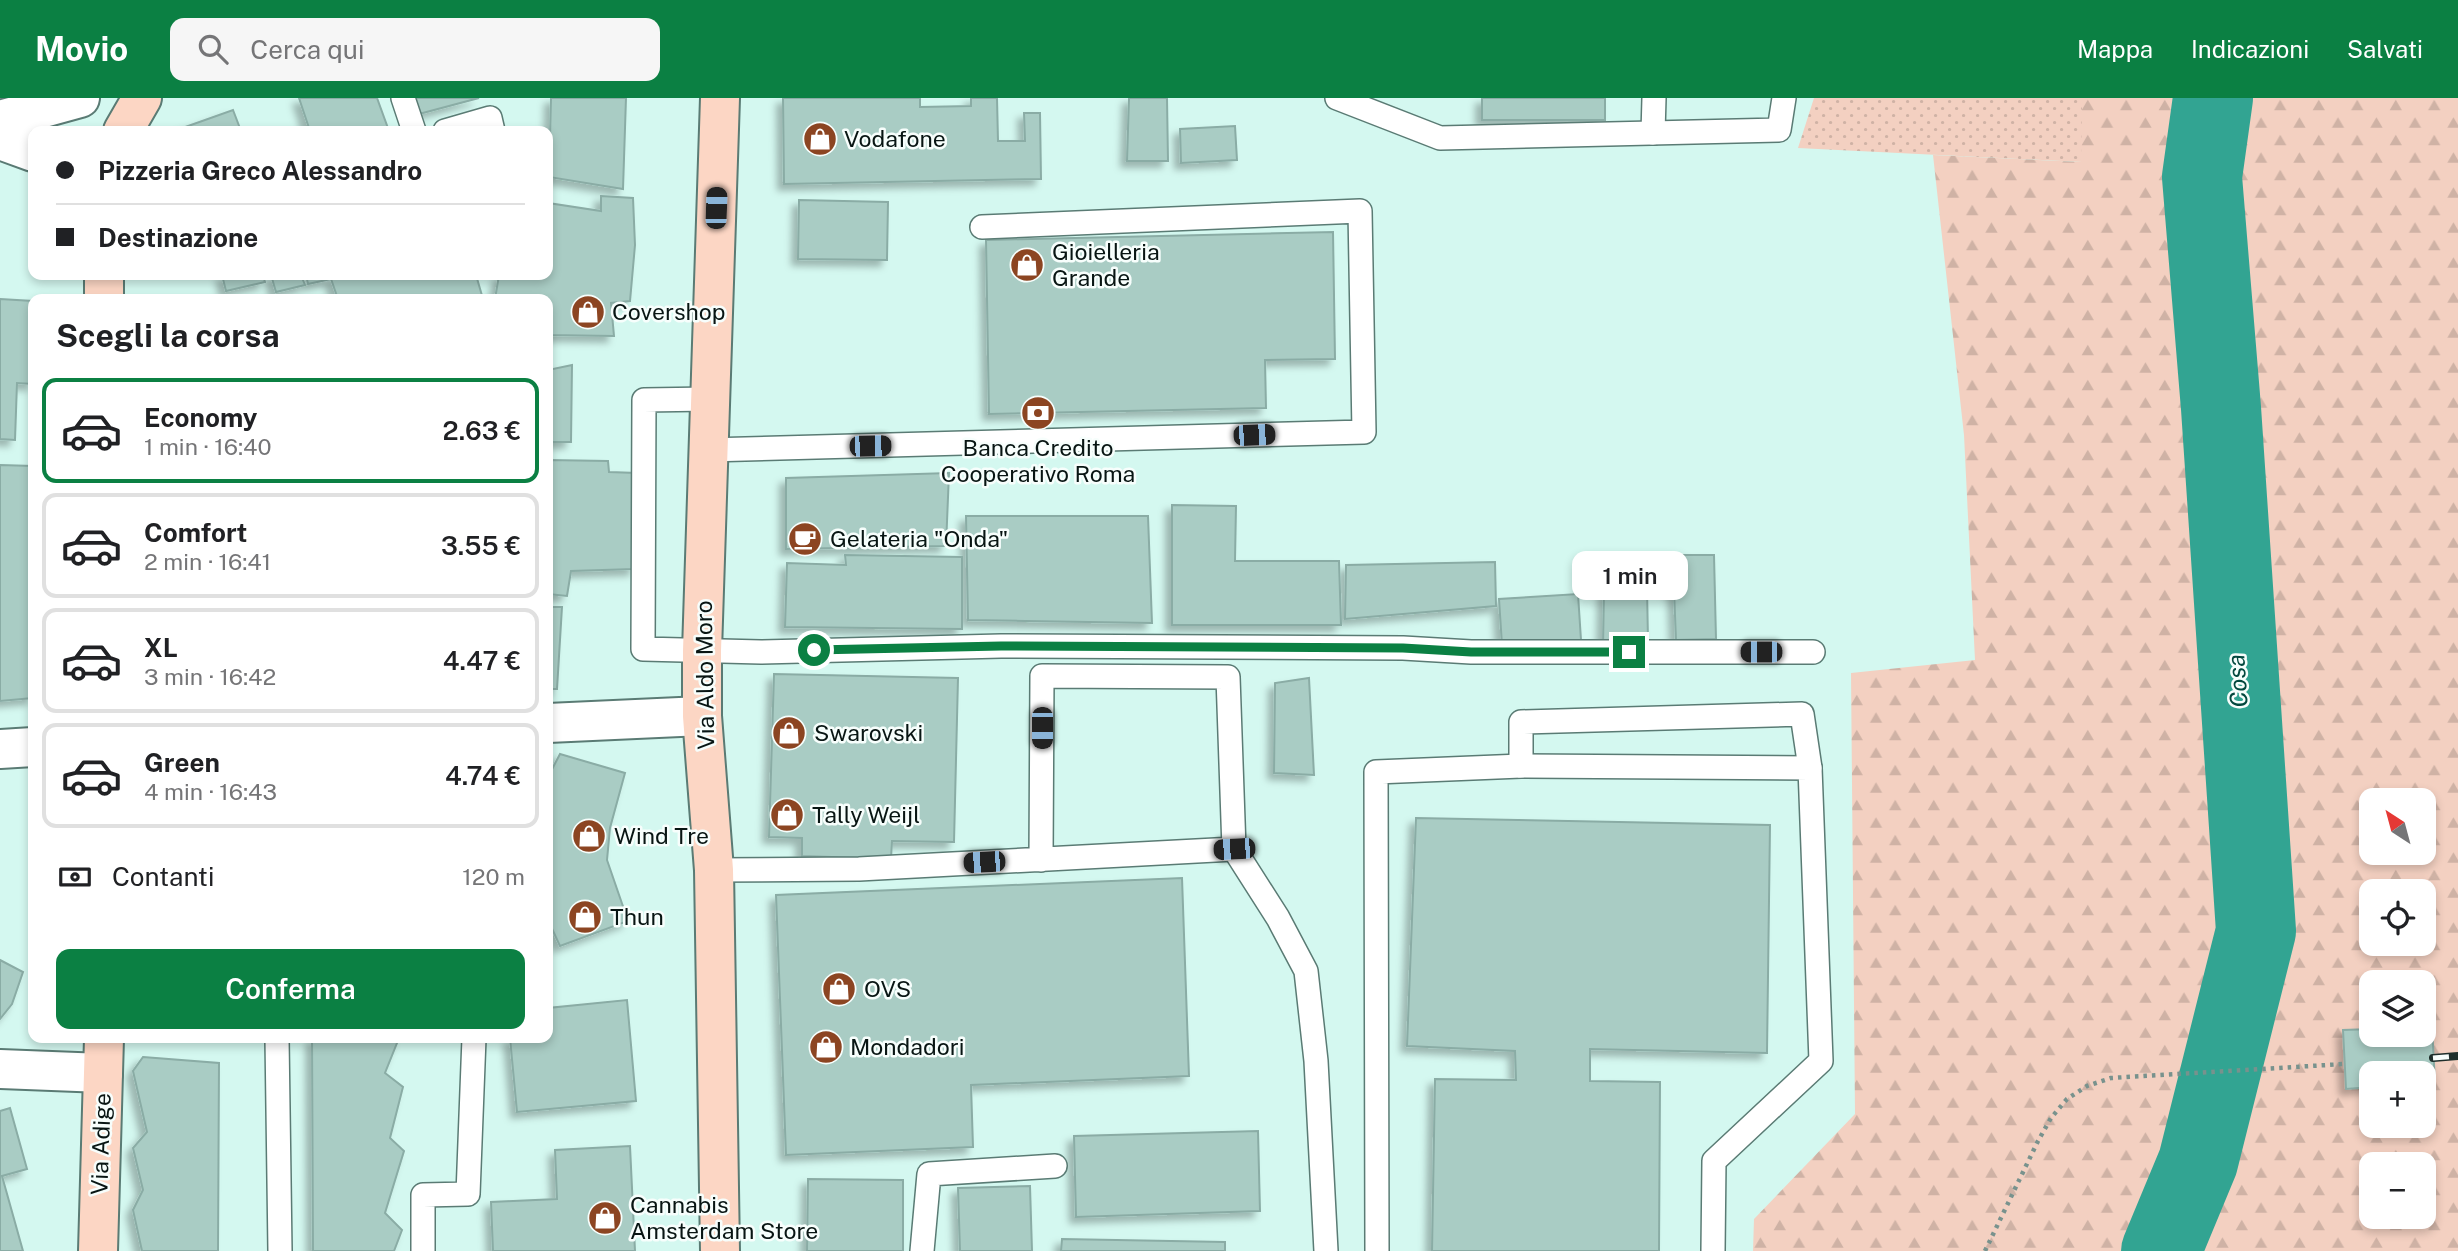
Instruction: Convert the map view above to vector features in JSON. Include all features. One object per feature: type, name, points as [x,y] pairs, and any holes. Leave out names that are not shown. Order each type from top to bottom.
[{"type":"main road","points":[[126,126],[142,98]]},
{"type":"main road","name":"Via Aldo Moro","points":[[720,98],[702,651],[702,716],[713,870],[720,1251]]},
{"type":"main road","name":"Via Adige","points":[[98,1251],[103,1055]]},
{"type":"street","points":[[0,120],[80,98]]},
{"type":"street","points":[[0,140],[28,150]]},
{"type":"street","points":[[553,723],[702,716]]},
{"type":"street","points":[[0,750],[28,747]]},
{"type":"street","points":[[0,1069],[103,1055]]},
{"type":"lane","points":[[403,98],[412,126]]},
{"type":"lane","points":[[1337,98],[1440,138],[1779,130],[1784,98]]},
{"type":"lane","points":[[1653,133],[1654,98]]},
{"type":"lane","points":[[462,126],[490,118],[492,126]]},
{"type":"lane","points":[[708,450],[1364,432],[1360,211],[982,227]]},
{"type":"lane","points":[[710,399],[644,400],[643,649],[761,652],[1001,646],[1403,648],[1471,652],[1813,652]]},
{"type":"lane","points":[[1041,860],[1042,676],[1228,677],[1234,849],[1278,918],[1306,971],[1316,1061],[1326,1251]]},
{"type":"lane","points":[[1521,766],[1521,722],[1802,714],[1810,768],[1821,1062],[1714,1161],[1713,1251]]},
{"type":"lane","points":[[1377,1251],[1376,772],[1521,766],[1810,768]]},
{"type":"lane","points":[[713,870],[859,869],[1234,849]]},
{"type":"lane","points":[[277,1043],[280,1251]]},
{"type":"lane","points":[[423,1251],[423,1195],[468,1194],[474,1043]]},
{"type":"lane","points":[[922,1251],[929,1174],[1055,1166]]},
{"type":"path","points":[[1985,1251],[2051,1118],[2067,1099],[2087,1086],[2112,1078],[2344,1064]]},
{"type":"green space","points":[[1814,98],[2082,98],[2082,162],[1798,148]]},
{"type":"green space","points":[[2082,98],[2458,98],[2458,1251],[1753,1251],[1754,1219],[1855,1114],[1851,673],[1975,660],[1964,435],[1933,155],[2081,162]]},
{"type":"building","points":[[299,98],[377,98],[387,126],[308,126]]},
{"type":"building","points":[[414,98],[479,98],[419,114]]},
{"type":"building","points":[[551,98],[626,98],[623,189],[553,178],[553,126],[550,126]]},
{"type":"building","points":[[783,98],[920,98],[920,107],[971,106],[971,98],[997,98],[998,141],[1025,141],[1024,113],[1040,113],[1041,179],[784,184]]},
{"type":"building","points":[[1129,98],[1167,98],[1168,161],[1127,161]]},
{"type":"building","points":[[1482,98],[1605,98],[1605,120],[1482,120]]},
{"type":"building","points":[[233,110],[239,126],[188,126]]},
{"type":"building","points":[[1235,126],[1237,160],[1181,163],[1180,129]]},
{"type":"building","points":[[601,196],[633,198],[635,245],[630,301],[611,303],[614,336],[553,335],[553,294],[496,294],[498,280],[553,280],[553,204],[601,211]]},
{"type":"building","points":[[799,200],[888,202],[887,260],[798,259]]},
{"type":"building","points":[[1333,232],[1335,359],[1265,360],[1266,408],[989,414],[986,240]]},
{"type":"building","points":[[223,280],[265,282],[226,291]]},
{"type":"building","points":[[272,280],[303,280],[305,285],[276,292]]},
{"type":"building","points":[[307,280],[326,280],[308,284]]},
{"type":"building","points":[[331,280],[477,280],[482,294],[336,294]]},
{"type":"building","points":[[0,299],[28,301],[28,384],[17,383],[15,440],[0,439]]},
{"type":"building","points":[[572,365],[571,442],[553,442],[553,369]]},
{"type":"building","points":[[553,460],[608,461],[609,472],[637,473],[635,569],[571,571],[567,596],[553,595]]},
{"type":"building","points":[[0,465],[28,466],[28,698],[0,701]]},
{"type":"building","points":[[949,473],[946,546],[786,549],[786,478]]},
{"type":"building","points":[[1172,505],[1236,506],[1235,561],[1339,561],[1341,625],[1172,625]]},
{"type":"building","points":[[966,516],[1148,516],[1152,623],[968,620]]},
{"type":"building","points":[[845,555],[962,557],[962,629],[785,627],[787,563],[846,565]]},
{"type":"building","points":[[1667,555],[1714,555],[1716,639],[1676,640],[1674,590],[1669,590]]},
{"type":"building","points":[[1495,562],[1496,606],[1345,619],[1346,565]]},
{"type":"building","points":[[1647,588],[1648,641],[1603,645],[1604,591]]},
{"type":"building","points":[[1578,594],[1581,640],[1502,645],[1499,599]]},
{"type":"building","points":[[553,607],[562,607],[557,689],[553,689]]},
{"type":"building","points":[[774,674],[958,678],[954,842],[892,841],[891,859],[802,856],[802,838],[769,837]]},
{"type":"building","points":[[1309,678],[1314,775],[1274,773],[1275,683]]},
{"type":"building","points":[[560,754],[625,773],[610,828],[607,860],[628,921],[560,946],[553,931],[553,767]]},
{"type":"building","points":[[1416,818],[1770,825],[1767,1053],[1590,1049],[1590,1081],[1660,1082],[1659,1251],[1432,1251],[1435,1079],[1516,1080],[1515,1051],[1407,1046]]},
{"type":"building","points":[[1182,878],[1189,1076],[971,1085],[973,1147],[786,1155],[776,895]]},
{"type":"building","points":[[0,960],[23,972],[12,1004],[0,1019]]},
{"type":"building","points":[[627,1000],[636,1101],[517,1112],[510,1043],[553,1043],[553,1007]]},
{"type":"building","points":[[2359,1029],[2359,1047],[2433,1047],[2434,1061],[2359,1061],[2359,1088],[2346,1089],[2343,1030]]},
{"type":"building","points":[[312,1043],[397,1043],[385,1073],[403,1087],[390,1138],[404,1151],[385,1213],[402,1230],[394,1251],[313,1251]]},
{"type":"building","points":[[143,1057],[219,1063],[218,1251],[142,1251],[133,1210],[143,1190],[133,1148],[147,1132],[133,1071]]},
{"type":"building","points":[[10,1108],[27,1169],[2,1176],[23,1251],[0,1251],[0,1111]]},
{"type":"building","points":[[1258,1131],[1260,1211],[1076,1217],[1074,1136]]},
{"type":"building","points":[[630,1146],[635,1251],[493,1251],[491,1202],[557,1199],[555,1150]]},
{"type":"building","points":[[808,1179],[903,1180],[903,1251],[807,1251]]},
{"type":"building","points":[[1030,1186],[1032,1251],[960,1251],[958,1188]]},
{"type":"building","points":[[1062,1239],[1225,1242],[1225,1251],[1061,1251]]},
{"type":"waterway","name":"Cosa","points":[[2161,1251],[2198,1162],[2256,931],[2221,408],[2202,177],[2213,98]]},
{"type":"railway","points":[[2433,1058],[2458,1056]]},
{"type":"place","name":"Vodafone","points":[[820,139]]},
{"type":"place","name":"Gioielleria Grande","points":[[1027,265]]},
{"type":"place","name":"Covershop","points":[[588,312]]},
{"type":"place","name":"Banca Credito Cooperativo Roma","points":[[1038,413]]},
{"type":"place","name":"Gelateria \"Onda\"","points":[[805,539]]},
{"type":"place","name":"Swarovski","points":[[789,733]]},
{"type":"place","name":"Tally Weijl","points":[[787,815]]},
{"type":"place","name":"Wind Tre","points":[[589,836]]},
{"type":"place","name":"Thun","points":[[585,917]]},
{"type":"place","name":"OVS","points":[[839,989]]},
{"type":"place","name":"Mondadori","points":[[826,1047]]},
{"type":"place","name":"Cannabis Amsterdam Store","points":[[605,1218]]},
{"type":"route","points":[[814,650],[1001,646],[1629,652]]}]
